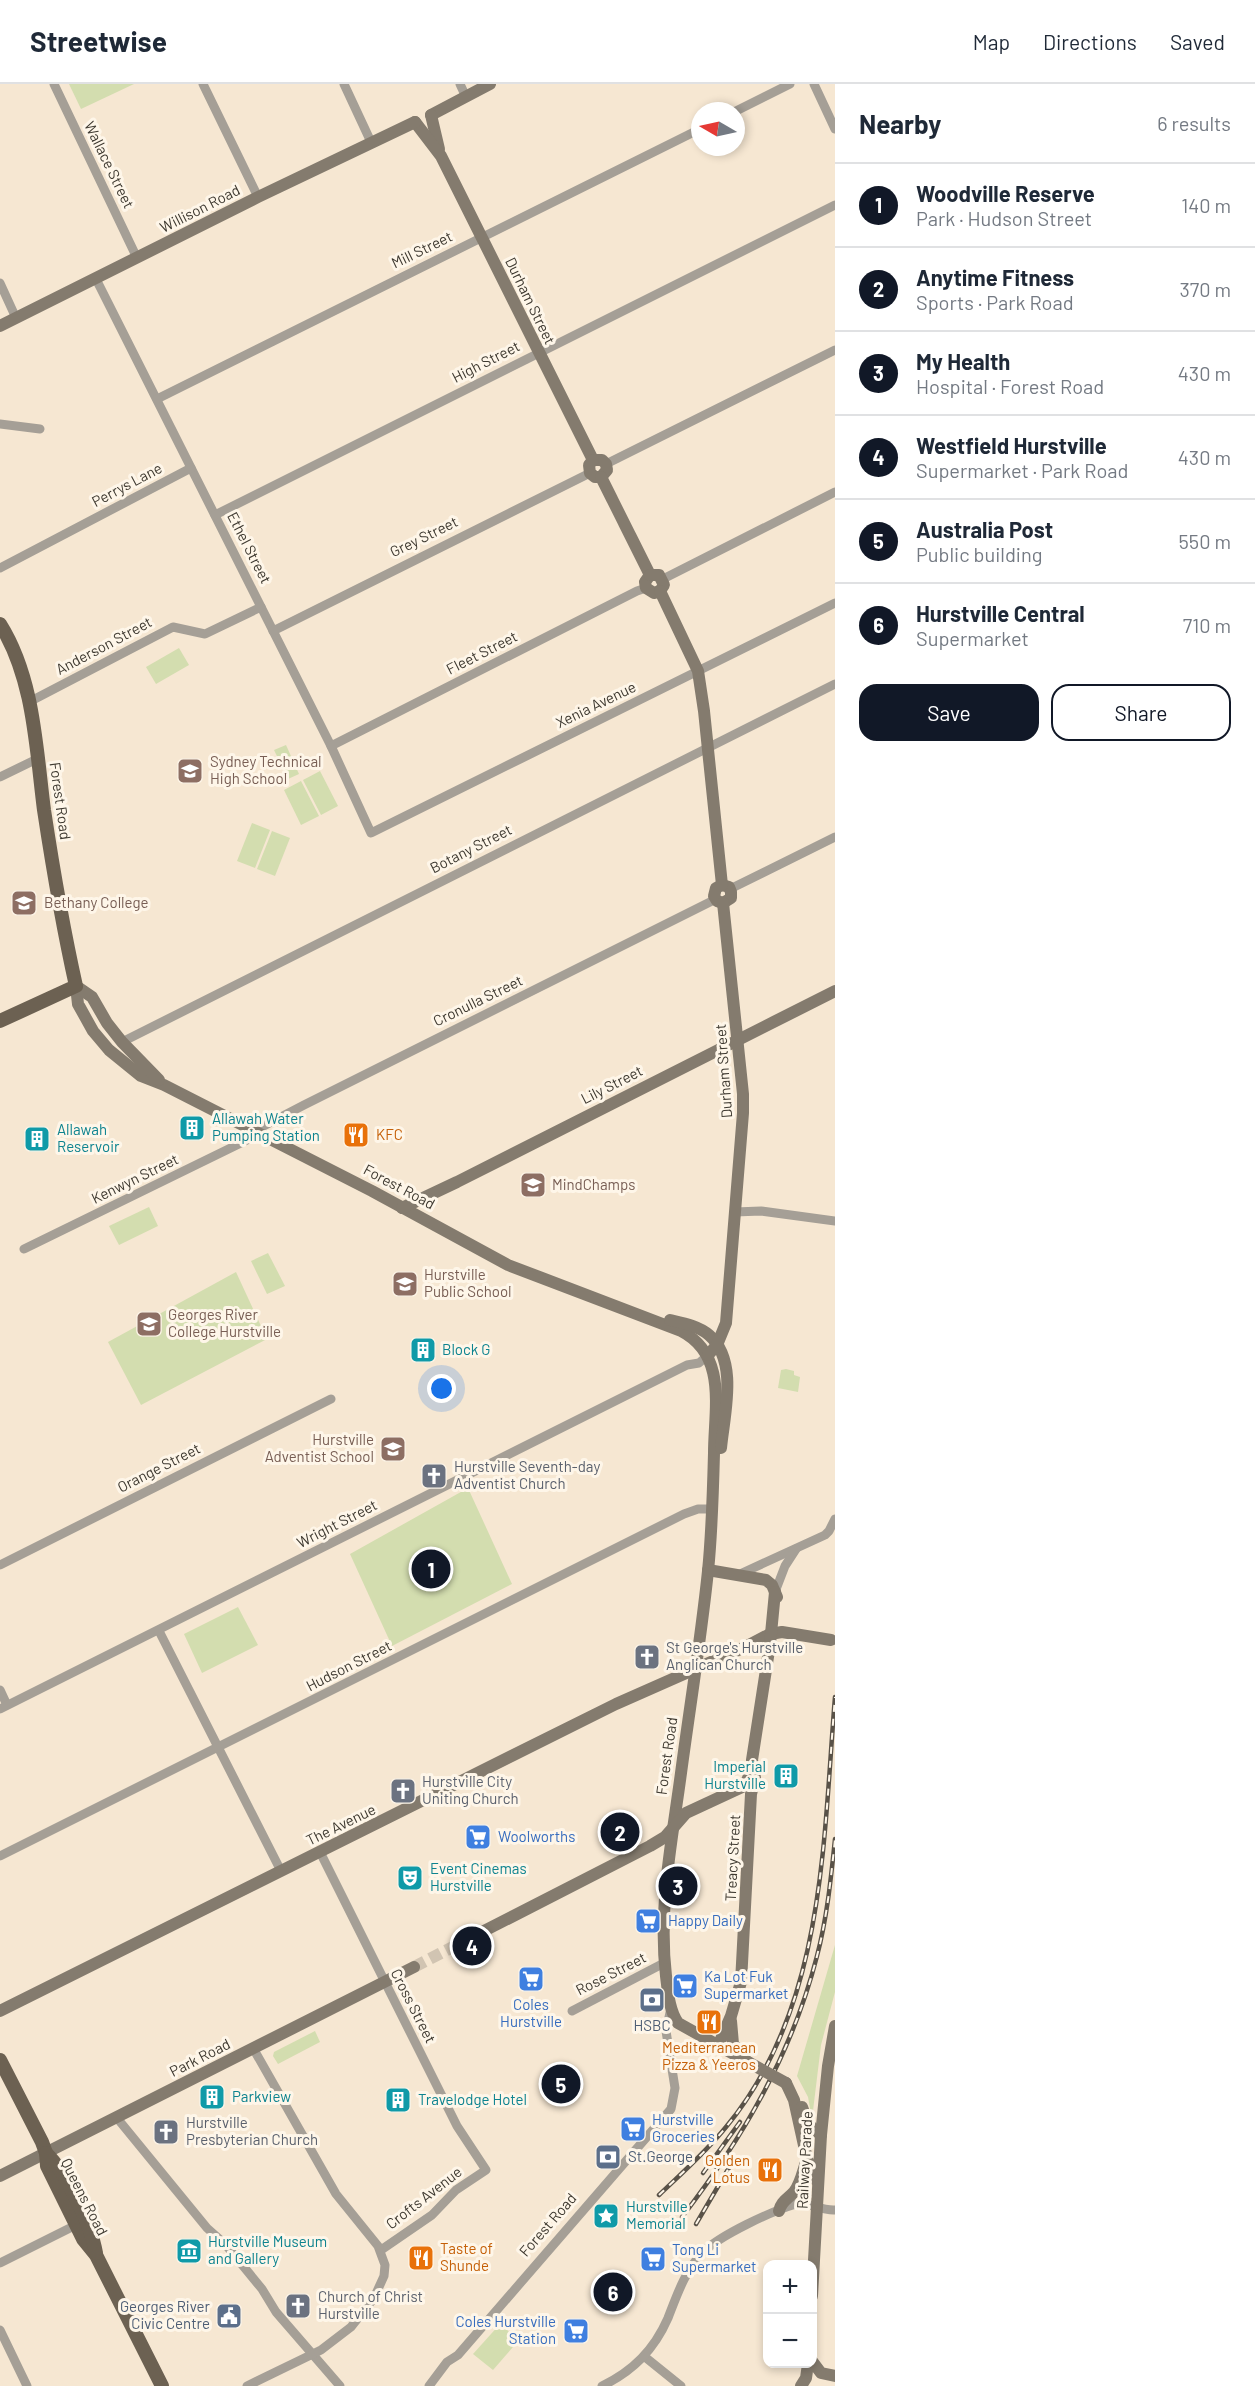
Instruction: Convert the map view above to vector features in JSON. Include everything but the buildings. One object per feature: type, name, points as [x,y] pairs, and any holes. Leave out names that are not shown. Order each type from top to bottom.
[{"type":"main road","name":"Forest Road","points":[[0,624],[19,663],[29,702],[56,883],[76,986]]},
{"type":"main road","points":[[0,1021],[76,986]]},
{"type":"main road","name":"Queens Road","points":[[0,2060],[46,2153],[56,2162],[93,2234],[96,2255]]},
{"type":"main road","name":"Queens Road","points":[[46,2153],[47,2166],[76,2225],[96,2255],[162,2386]]},
{"type":"street","name":"Wallace Street","points":[[54,84],[137,258]]},
{"type":"street","points":[[203,84],[258,197]]},
{"type":"street","points":[[344,84],[371,142]]},
{"type":"street","points":[[460,84],[466,97]]},
{"type":"street","points":[[432,118],[490,84]]},
{"type":"street","points":[[745,106],[790,84]]},
{"type":"street","points":[[814,84],[835,129]]},
{"type":"street","name":"Willison Road","points":[[0,326],[371,142],[418,125],[416,116],[420,112],[426,112],[432,118]]},
{"type":"street","name":"Durham Street","points":[[432,118],[441,156]]},
{"type":"street","name":"Durham Street","points":[[418,125],[441,156],[593,460]]},
{"type":"street","name":"Mill Street","points":[[157,399],[691,133]]},
{"type":"street","name":"High Street","points":[[215,514],[835,205]]},
{"type":"street","name":"Ethel Street","points":[[96,279],[331,746],[371,833]]},
{"type":"street","points":[[0,283],[16,318]]},
{"type":"street","points":[[606,464],[835,350]]},
{"type":"street","points":[[0,424],[40,429]]},
{"type":"street","points":[[595,475],[607,470],[602,460],[593,460],[589,465],[650,575]]},
{"type":"street","name":"Perrys Lane","points":[[0,568],[191,468]]},
{"type":"street","name":"Grey Street","points":[[273,631],[327,602],[595,475]]},
{"type":"street","points":[[650,575],[645,582],[646,588],[651,592],[835,492]]},
{"type":"street","points":[[650,575],[659,575],[661,585],[698,671],[726,887]]},
{"type":"street","name":"Fleet Street","points":[[331,746],[646,588]]},
{"type":"street","name":"Xenia Avenue","points":[[371,833],[835,603]]},
{"type":"street","name":"Anderson Street","points":[[29,702],[173,627],[205,634],[261,607]]},
{"type":"street","name":"Botany Street","points":[[122,1042],[835,684]]},
{"type":"street","points":[[0,777],[37,759]]},
{"type":"street","points":[[719,901],[715,890],[835,837]]},
{"type":"street","name":"Durham Street","points":[[717,1346],[723,1333],[727,1310],[744,1103],[719,901]]},
{"type":"street","name":"Cronulla Street","points":[[254,1131],[719,901]]},
{"type":"street","name":"Forest Road","points":[[76,986],[92,996],[107,1023],[122,1042],[164,1085]]},
{"type":"street","name":"Forest Road","points":[[76,986],[78,1004],[93,1031],[109,1050],[141,1076],[164,1085],[254,1131],[508,1265],[691,1336],[704,1351],[713,1368],[715,1379],[713,1509]]},
{"type":"street","name":"Lily Street","points":[[402,1208],[835,991]]},
{"type":"street","name":"Kenwyn Street","points":[[24,1249],[247,1140],[254,1131]]},
{"type":"street","points":[[735,1212],[761,1211],[835,1221]]},
{"type":"street","name":"Forest Road","points":[[429,2386],[447,2362],[458,2355],[670,2109],[675,2088],[666,2031],[671,2008],[664,1963],[664,1886],[708,1570],[726,1373],[723,1358],[709,1335],[687,1324],[622,1308]]},
{"type":"street","points":[[704,1351],[709,1335],[727,1310]]},
{"type":"street","points":[[704,1351],[717,1346]]},
{"type":"street","name":"Wright Street","points":[[4,1707],[687,1365],[704,1351]]},
{"type":"street","name":"Orange Street","points":[[0,1565],[331,1399]]},
{"type":"street","name":"Hudson Street","points":[[0,1856],[692,1511],[713,1509]]},
{"type":"street","points":[[736,1574],[825,1535],[835,1520]]},
{"type":"street","points":[[710,1548],[718,1563],[736,1574]]},
{"type":"street","points":[[775,1592],[796,1549]]},
{"type":"street","points":[[769,1559],[778,1565],[783,1574]]},
{"type":"street","points":[[708,1570],[766,1580],[772,1585],[780,1605],[781,1624],[786,1630],[798,1636]]},
{"type":"street","name":"Treacy Street","points":[[718,2046],[731,2016],[742,1973],[751,1794],[755,1778],[752,1760],[775,1592]]},
{"type":"street","points":[[159,1631],[281,1871]]},
{"type":"street","points":[[770,1634],[782,1632],[831,1640]]},
{"type":"street","name":"The Avenue","points":[[0,2012],[616,1704],[770,1634]]},
{"type":"street","points":[[765,1671],[777,1644],[783,1638],[798,1636]]},
{"type":"street","points":[[745,1647],[762,1655],[765,1659],[765,1671]]},
{"type":"street","points":[[0,1690],[4,1707]]},
{"type":"street","points":[[478,1934],[651,1846],[664,1837],[686,1813],[742,1787],[749,1777],[752,1760]]},
{"type":"street","name":"Cross Street","points":[[320,1852],[457,2126],[486,2170]]},
{"type":"street","name":"Rose Street","points":[[572,2011],[664,1963]]},
{"type":"street","name":"Park Road","points":[[0,2176],[414,1967]]},
{"type":"street","points":[[671,2008],[678,2023],[786,2083],[797,2092],[808,2124],[821,2135]]},
{"type":"street","points":[[731,2016],[733,2044],[748,2062]]},
{"type":"street","name":"Railway Parade","points":[[815,2260],[821,2135],[834,2031]]},
{"type":"street","points":[[247,2386],[330,2344],[360,2318],[374,2298],[384,2276],[384,2259],[381,2250],[336,2194],[253,2048]]},
{"type":"street","points":[[786,2083],[794,2100],[807,2159],[819,2185]]},
{"type":"street","points":[[117,2118],[207,2228],[225,2244],[262,2289],[276,2312],[340,2386]]},
{"type":"street","points":[[779,2211],[782,2202],[794,2192],[800,2182],[807,2159]]},
{"type":"street","name":"Crofts Avenue","points":[[381,2250],[432,2215],[456,2190],[486,2170]]},
{"type":"street","points":[[602,2386],[627,2372],[645,2357],[662,2329],[688,2272],[702,2253],[714,2242],[779,2211],[802,2203],[835,2210]]},
{"type":"street","points":[[0,2263],[76,2225]]},
{"type":"street","points":[[0,2330],[27,2386]]},
{"type":"street","points":[[645,2357],[681,2386]]},
{"type":"street","points":[[817,2367],[821,2373],[835,2376]]},
{"type":"street","points":[[801,2386],[806,2378],[807,2368]]},
{"type":"street","points":[[825,2386],[835,2381]]},
{"type":"green space","points":[[69,84],[134,84],[81,109]]},
{"type":"green space","points":[[179,648],[189,665],[156,684],[146,667]]},
{"type":"green space","points":[[286,745],[299,774],[288,779],[274,750]]},
{"type":"green space","points":[[320,771],[338,806],[321,815],[303,780]]},
{"type":"green space","points":[[301,781],[319,816],[301,825],[284,790]]},
{"type":"green space","points":[[252,823],[270,830],[255,868],[237,861]]},
{"type":"green space","points":[[272,831],[290,838],[275,876],[257,869]]},
{"type":"green space","points":[[149,1207],[158,1226],[119,1245],[109,1226]]},
{"type":"green space","points":[[268,1253],[285,1286],[267,1294],[251,1261]]},
{"type":"green space","points":[[236,1272],[267,1339],[141,1405],[108,1342]]},
{"type":"green space","points":[[781,1370],[794,1371],[794,1375],[800,1377],[798,1392],[778,1388]]},
{"type":"green space","points":[[468,1488],[512,1584],[392,1646],[350,1554]]},
{"type":"green space","points":[[238,1607],[258,1645],[202,1673],[184,1634]]},
{"type":"green space","points":[[835,1945],[835,1992],[821,2045],[812,2119],[808,2097],[797,2076]]},
{"type":"green space","points":[[315,2031],[320,2042],[278,2064],[273,2056],[274,2052]]},
{"type":"green space","points":[[500,2324],[519,2340],[493,2370],[473,2354]]},
{"type":"tunnel","points":[[414,1967],[478,1934]]},
{"type":"railway","points":[[659,2195],[702,2154],[726,2127],[759,2080],[783,2030],[801,1977],[813,1922],[827,1809],[835,1697]]},
{"type":"railway","points":[[682,2217],[745,2126],[763,2094],[794,2027],[817,1956],[828,1898],[835,1839]]},
{"type":"railway","points":[[703,2173],[740,2122]]},
{"type":"railway","points":[[696,2224],[730,2166]]},
{"type":"place","name":"Sydney Technical High School","points":[[190,771]]},
{"type":"place","name":"Bethany College","points":[[24,903]]},
{"type":"place","name":"Allawah Water Pumping Station","points":[[192,1128]]},
{"type":"place","name":"KFC","points":[[356,1135]]},
{"type":"place","name":"Allawah Reservoir","points":[[37,1139]]},
{"type":"place","name":"MindChamps","points":[[533,1185]]},
{"type":"place","name":"Hurstville Public School","points":[[405,1284]]},
{"type":"place","name":"Georges River College Hurstville","points":[[149,1324]]},
{"type":"place","name":"Block G","points":[[423,1350]]},
{"type":"place","name":"Hurstville Adventist School","points":[[393,1449]]},
{"type":"place","name":"Hurstville Seventh-day Adventist Church","points":[[434,1476]]},
{"type":"place","name":"Woodville Reserve","points":[[431,1569]]},
{"type":"place","name":"St George's Hurstville Anglican Church","points":[[647,1657]]},
{"type":"place","name":"Imperial Hurstville","points":[[786,1776]]},
{"type":"place","name":"Hurstville City Uniting Church","points":[[403,1791]]},
{"type":"place","name":"Anytime Fitness","points":[[620,1832]]},
{"type":"place","name":"Woolworths","points":[[478,1837]]},
{"type":"place","name":"Event Cinemas Hurstville","points":[[410,1878]]},
{"type":"place","name":"My Health","points":[[678,1886]]},
{"type":"place","name":"Happy Daily","points":[[648,1921]]},
{"type":"place","name":"Westfield Hurstville","points":[[472,1946]]},
{"type":"place","name":"Coles Hurstville","points":[[531,1979]]},
{"type":"place","name":"Ka Lot Fuk Supermarket","points":[[685,1986]]},
{"type":"place","name":"HSBC","points":[[652,2000]]},
{"type":"place","name":"Mediterranean Pizza & Yeeros","points":[[709,2022]]},
{"type":"place","name":"Australia Post","points":[[561,2084]]},
{"type":"place","name":"Parkview","points":[[212,2097]]},
{"type":"place","name":"Travelodge Hotel","points":[[398,2100]]},
{"type":"place","name":"Hurstville Groceries","points":[[633,2129]]},
{"type":"place","name":"Hurstville Presbyterian Church","points":[[166,2132]]},
{"type":"place","name":"St.George","points":[[608,2157]]},
{"type":"place","name":"Golden Lotus","points":[[770,2170]]},
{"type":"place","name":"Hurstville Memorial","points":[[606,2216]]},
{"type":"place","name":"Hurstville Museum and Gallery","points":[[189,2251]]},
{"type":"place","name":"Taste of Shunde","points":[[421,2258]]},
{"type":"place","name":"Tong Li Supermarket","points":[[653,2259]]},
{"type":"place","name":"Hurstville Central","points":[[613,2292]]},
{"type":"place","name":"Church of Christ Hurstville","points":[[298,2306]]},
{"type":"place","name":"Georges River Civic Centre","points":[[229,2316]]},
{"type":"place","name":"Coles Hurstville Station","points":[[576,2331]]}]
